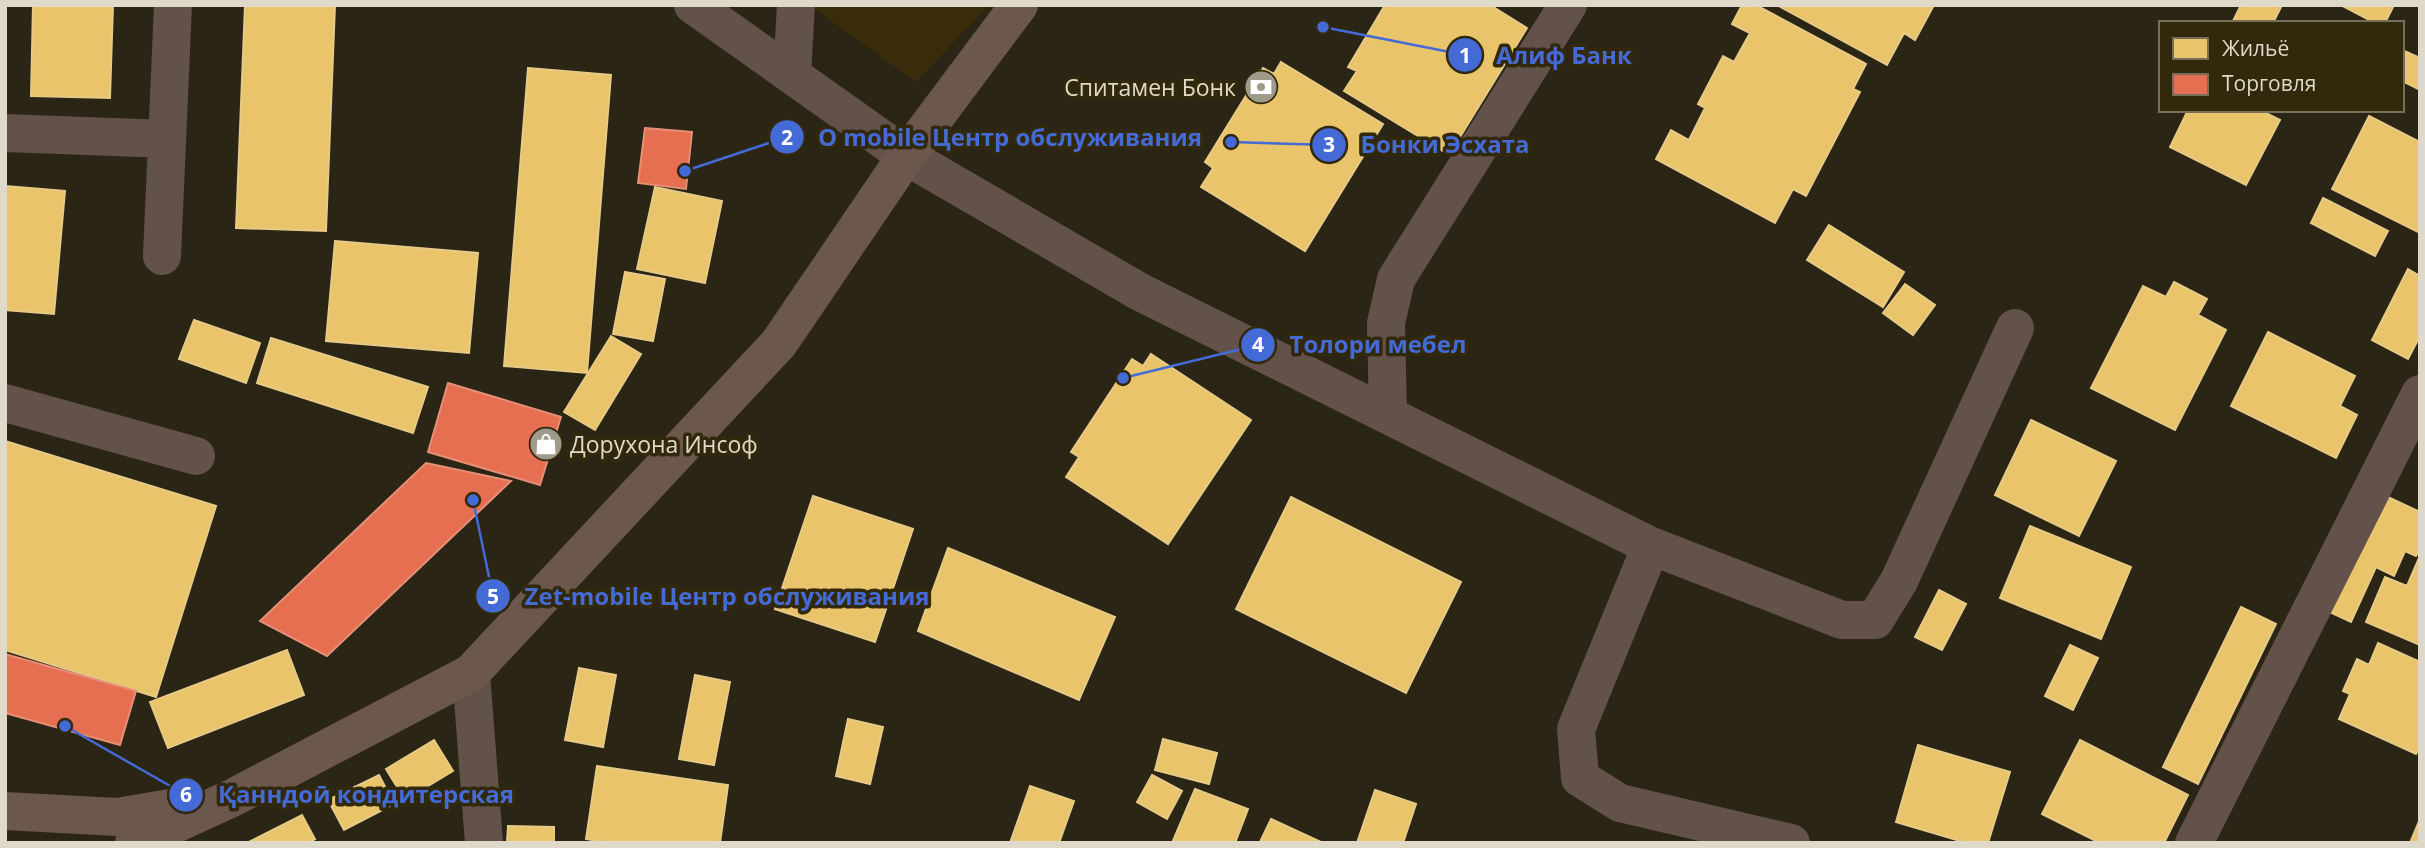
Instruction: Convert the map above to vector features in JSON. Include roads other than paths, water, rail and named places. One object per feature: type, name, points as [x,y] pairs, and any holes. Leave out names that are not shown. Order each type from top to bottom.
[{"type":"main road","points":[[134,843],[232,798],[471,673],[779,343],[906,156],[1019,5]]},
{"type":"main road","points":[[5,810],[117,817],[232,798]]},
{"type":"street","points":[[162,256],[173,5]]},
{"type":"street","points":[[693,5],[906,156],[1140,292],[1651,546],[1842,620],[1875,620],[1899,581],[2015,328]]},
{"type":"street","points":[[792,75],[796,5]]},
{"type":"street","points":[[1388,415],[1385,323],[1396,279],[1568,5]]},
{"type":"street","points":[[5,133],[167,139]]},
{"type":"street","points":[[2194,843],[2420,394]]},
{"type":"street","points":[[5,403],[196,456]]},
{"type":"street","points":[[1651,546],[1576,729],[1580,778],[1620,803],[1791,843]]},
{"type":"street","points":[[471,673],[484,843]]},
{"type":"place","name":"Алиф Банк","points":[[1323,27]]},
{"type":"place","name":"Спитамен Бонк","points":[[1261,87]]},
{"type":"place","name":"Бонки Эсхата","points":[[1231,142]]},
{"type":"place","name":"O mobile Центр обслуживания","points":[[685,171]]},
{"type":"place","name":"Толори мебел","points":[[1123,378]]},
{"type":"place","name":"Дорухона Инсоф","points":[[546,444]]},
{"type":"place","name":"Zet-mobile Центр обслуживания","points":[[473,500]]},
{"type":"place","name":"Қанндоӣ кондитерская","points":[[65,726]]}]
